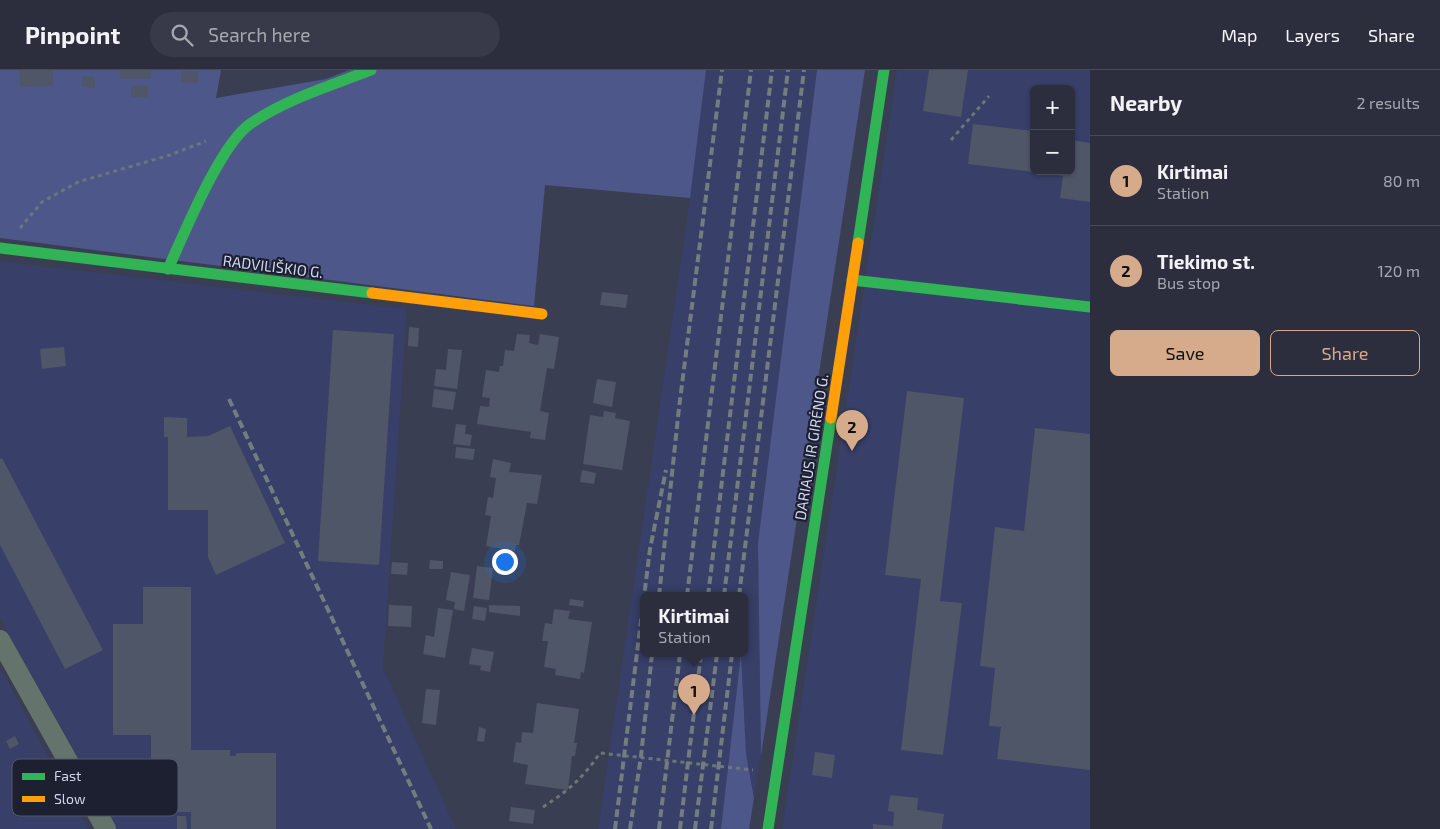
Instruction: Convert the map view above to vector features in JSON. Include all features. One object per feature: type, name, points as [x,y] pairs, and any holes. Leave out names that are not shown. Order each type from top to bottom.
[{"type":"street","points":[[168,269],[208,183],[228,151],[248,125],[290,102],[371,70]]},
{"type":"street","name":"DARIAUS IR GIRĖNO G.","points":[[768,829],[884,70]]},
{"type":"street","name":"RADVILIŠKIO G.","points":[[0,248],[542,314]]},
{"type":"street","points":[[852,280],[1090,307]]},
{"type":"street","points":[[0,640],[67,759]]},
{"type":"street","points":[[99,816],[106,829]]},
{"type":"path","points":[[951,140],[989,96]]},
{"type":"path","points":[[0,248],[42,202],[78,182],[170,155],[214,138]]},
{"type":"path","points":[[543,807],[584,777],[600,753],[776,774]]},
{"type":"shaded area","points":[[0,70],[221,70],[216,98],[326,79],[349,70],[706,70],[690,198],[545,185],[534,306],[0,238]]},
{"type":"shaded area","points":[[706,70],[817,70],[758,543],[761,756],[754,798],[746,754],[741,659],[721,829],[598,829],[690,198]]},
{"type":"shaded area","points":[[817,70],[865,70],[761,756],[758,543]]},
{"type":"shaded area","points":[[897,70],[1090,70],[1090,829],[782,829]]},
{"type":"shaded area","points":[[0,261],[407,309],[383,668],[456,829],[118,829],[111,816],[178,816],[178,759],[79,759],[0,618]]},
{"type":"shaded area","points":[[741,657],[746,754],[754,798],[749,829],[721,829]]},
{"type":"shaded area","points":[[0,668],[50,759],[12,759],[12,816],[81,816],[88,829],[0,829]]},
{"type":"building","points":[[19,70],[53,70],[53,86],[20,87]]},
{"type":"building","points":[[120,70],[151,70],[151,79],[120,79]]},
{"type":"building","points":[[929,70],[968,70],[961,117],[923,111]]},
{"type":"building","points":[[181,71],[198,71],[198,83],[181,82]]},
{"type":"building","points":[[82,76],[95,77],[95,88],[82,87]]},
{"type":"building","points":[[148,85],[148,97],[131,97],[131,86]]},
{"type":"building","points":[[973,124],[1030,131],[1030,172],[968,164]]},
{"type":"building","points":[[1075,141],[1090,143],[1090,202],[1060,198],[1063,176],[1056,175],[1075,175]]},
{"type":"building","points":[[602,292],[628,295],[626,308],[600,305]]},
{"type":"building","points":[[409,327],[419,328],[418,347],[408,346]]},
{"type":"building","points":[[333,330],[394,334],[379,565],[318,561]]},
{"type":"building","points":[[517,334],[530,335],[529,343],[538,345],[540,334],[559,337],[554,369],[547,368],[540,411],[549,413],[545,440],[530,438],[531,432],[477,424],[480,406],[489,407],[490,398],[482,397],[486,370],[499,372],[500,366],[503,366],[505,350],[514,351]]},
{"type":"building","points":[[64,347],[66,366],[42,369],[40,349]]},
{"type":"building","points":[[448,349],[462,350],[457,389],[434,386],[436,369],[446,370]]},
{"type":"building","points":[[597,379],[616,382],[612,407],[593,403]]},
{"type":"building","points":[[434,389],[456,392],[453,410],[432,407]]},
{"type":"building","points":[[907,391],[964,398],[940,601],[962,603],[943,755],[901,750],[921,579],[885,575]]},
{"type":"building","points":[[604,411],[616,413],[615,418],[630,421],[622,470],[583,464],[590,415],[603,417]]},
{"type":"building","points":[[164,417],[187,418],[187,437],[208,436],[230,426],[285,543],[216,575],[208,557],[208,510],[168,510],[168,437],[164,437]]},
{"type":"building","points":[[456,424],[466,425],[465,434],[472,435],[470,446],[453,444]]},
{"type":"building","points":[[1035,428],[1090,434],[1090,770],[997,759],[1001,727],[989,726],[995,668],[980,666],[995,527],[1024,531]]},
{"type":"building","points":[[456,447],[475,449],[473,460],[455,458]]},
{"type":"building","points":[[2,458],[103,650],[65,669],[0,545],[0,459]]},
{"type":"building","points":[[493,459],[511,463],[509,472],[542,475],[537,504],[527,503],[519,545],[516,545],[515,551],[486,546],[491,516],[485,515],[488,497],[493,498],[496,478],[490,477]]},
{"type":"building","points":[[582,470],[596,473],[594,484],[580,482]]},
{"type":"building","points":[[430,560],[443,561],[443,569],[429,569]]},
{"type":"building","points":[[392,562],[408,563],[407,575],[391,574]]},
{"type":"building","points":[[477,566],[493,568],[489,600],[473,598]]},
{"type":"building","points":[[451,572],[470,575],[464,611],[454,609],[455,602],[446,600]]},
{"type":"building","points":[[143,587],[191,587],[191,750],[230,750],[230,756],[236,756],[236,753],[276,753],[276,829],[191,829],[191,812],[178,812],[178,759],[151,759],[151,735],[113,735],[113,624],[143,624]]},
{"type":"building","points":[[570,599],[584,601],[583,607],[569,605]]},
{"type":"building","points":[[389,605],[412,606],[411,627],[388,626]]},
{"type":"building","points":[[489,605],[520,606],[520,616],[489,612]]},
{"type":"building","points":[[474,606],[487,608],[485,621],[472,619]]},
{"type":"building","points":[[438,608],[453,610],[445,658],[423,654],[426,635],[434,637]]},
{"type":"building","points":[[554,609],[570,611],[568,619],[592,622],[584,673],[581,672],[580,679],[555,675],[556,669],[544,667],[548,641],[542,641],[545,623],[552,624]]},
{"type":"building","points":[[472,648],[494,652],[490,672],[480,670],[481,666],[469,664]]},
{"type":"building","points":[[426,689],[440,690],[436,725],[422,723]]},
{"type":"building","points":[[537,703],[579,709],[574,743],[577,743],[575,756],[572,756],[568,790],[525,784],[528,765],[513,762],[516,742],[521,743],[522,732],[533,733]]},
{"type":"building","points":[[479,727],[486,729],[484,742],[477,741]]},
{"type":"building","points":[[15,736],[19,744],[10,749],[6,741]]},
{"type":"building","points":[[815,752],[835,755],[832,778],[812,775]]},
{"type":"building","points":[[890,795],[918,798],[917,810],[944,814],[942,829],[873,829],[873,824],[893,826],[894,812],[888,811]]},
{"type":"building","points":[[511,807],[535,810],[533,824],[509,821]]},
{"type":"building","points":[[177,816],[186,816],[187,829],[177,829]]},
{"type":"railway","points":[[659,592],[679,408],[722,70]]},
{"type":"railway","points":[[687,592],[751,70]]},
{"type":"railway","points":[[708,592],[772,70]]},
{"type":"railway","points":[[724,592],[788,70]]},
{"type":"railway","points":[[739,592],[804,70]]},
{"type":"railway","points":[[229,399],[431,829]]},
{"type":"railway","points":[[645,592],[650,549],[666,470]]},
{"type":"railway","points":[[615,829],[640,629]]},
{"type":"railway","points":[[630,829],[641,756],[652,657]]},
{"type":"railway","points":[[659,829],[680,657]]},
{"type":"railway","points":[[680,829],[701,657]]},
{"type":"railway","points":[[695,829],[717,657]]},
{"type":"railway","points":[[711,829],[732,657]]},
{"type":"traffic: fast","points":[[168,269],[215,170],[239,135],[250,124],[278,107],[371,70]]},
{"type":"traffic: fast","points":[[858,243],[884,70]]},
{"type":"traffic: fast","points":[[0,248],[372,293]]},
{"type":"traffic: fast","points":[[852,280],[1090,307]]},
{"type":"traffic: fast","points":[[768,829],[831,418]]},
{"type":"traffic: slow","points":[[831,418],[858,243]]},
{"type":"traffic: slow","points":[[372,293],[542,314]]},
{"type":"place","name":"Tiekimo st.","points":[[852,451]]},
{"type":"place","name":"Kirtimai","points":[[694,715]]}]
